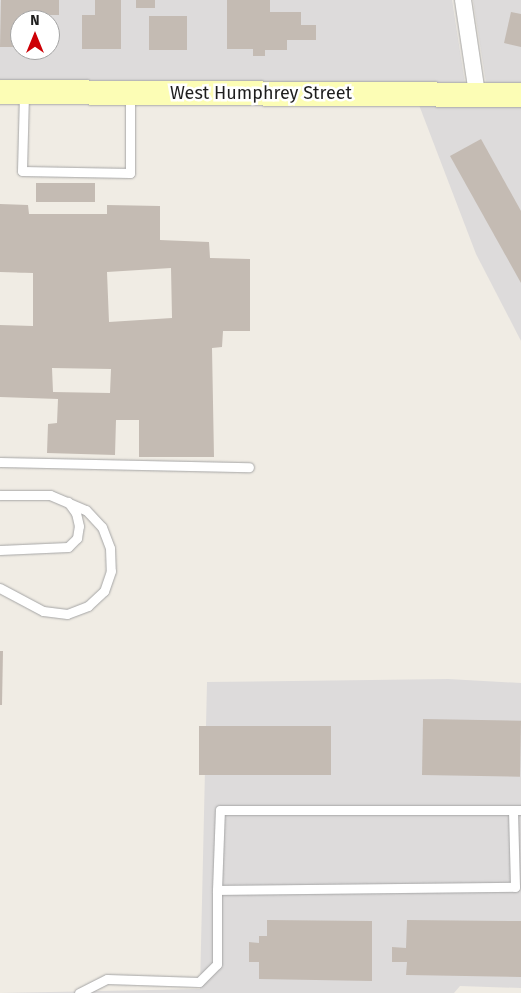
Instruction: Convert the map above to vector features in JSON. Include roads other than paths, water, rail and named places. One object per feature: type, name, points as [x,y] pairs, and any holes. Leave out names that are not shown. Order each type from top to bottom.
[{"type":"street","points":[[463,0],[477,94]]},
{"type":"street","name":"West Humphrey Street","points":[[0,92],[521,95]]},
{"type":"lane","points":[[24,91],[22,171],[130,173],[130,92]]},
{"type":"lane","points":[[0,462],[249,467]]},
{"type":"lane","points":[[0,495],[50,496],[66,500],[86,510],[102,527],[110,548],[111,571],[104,591],[88,606],[67,614],[43,611],[0,588]]},
{"type":"lane","points":[[0,550],[68,547],[76,538],[78,526],[76,512],[66,500]]},
{"type":"lane","points":[[79,993],[106,979],[199,982],[217,964],[217,890],[220,810],[517,810],[515,887],[217,890]]}]
